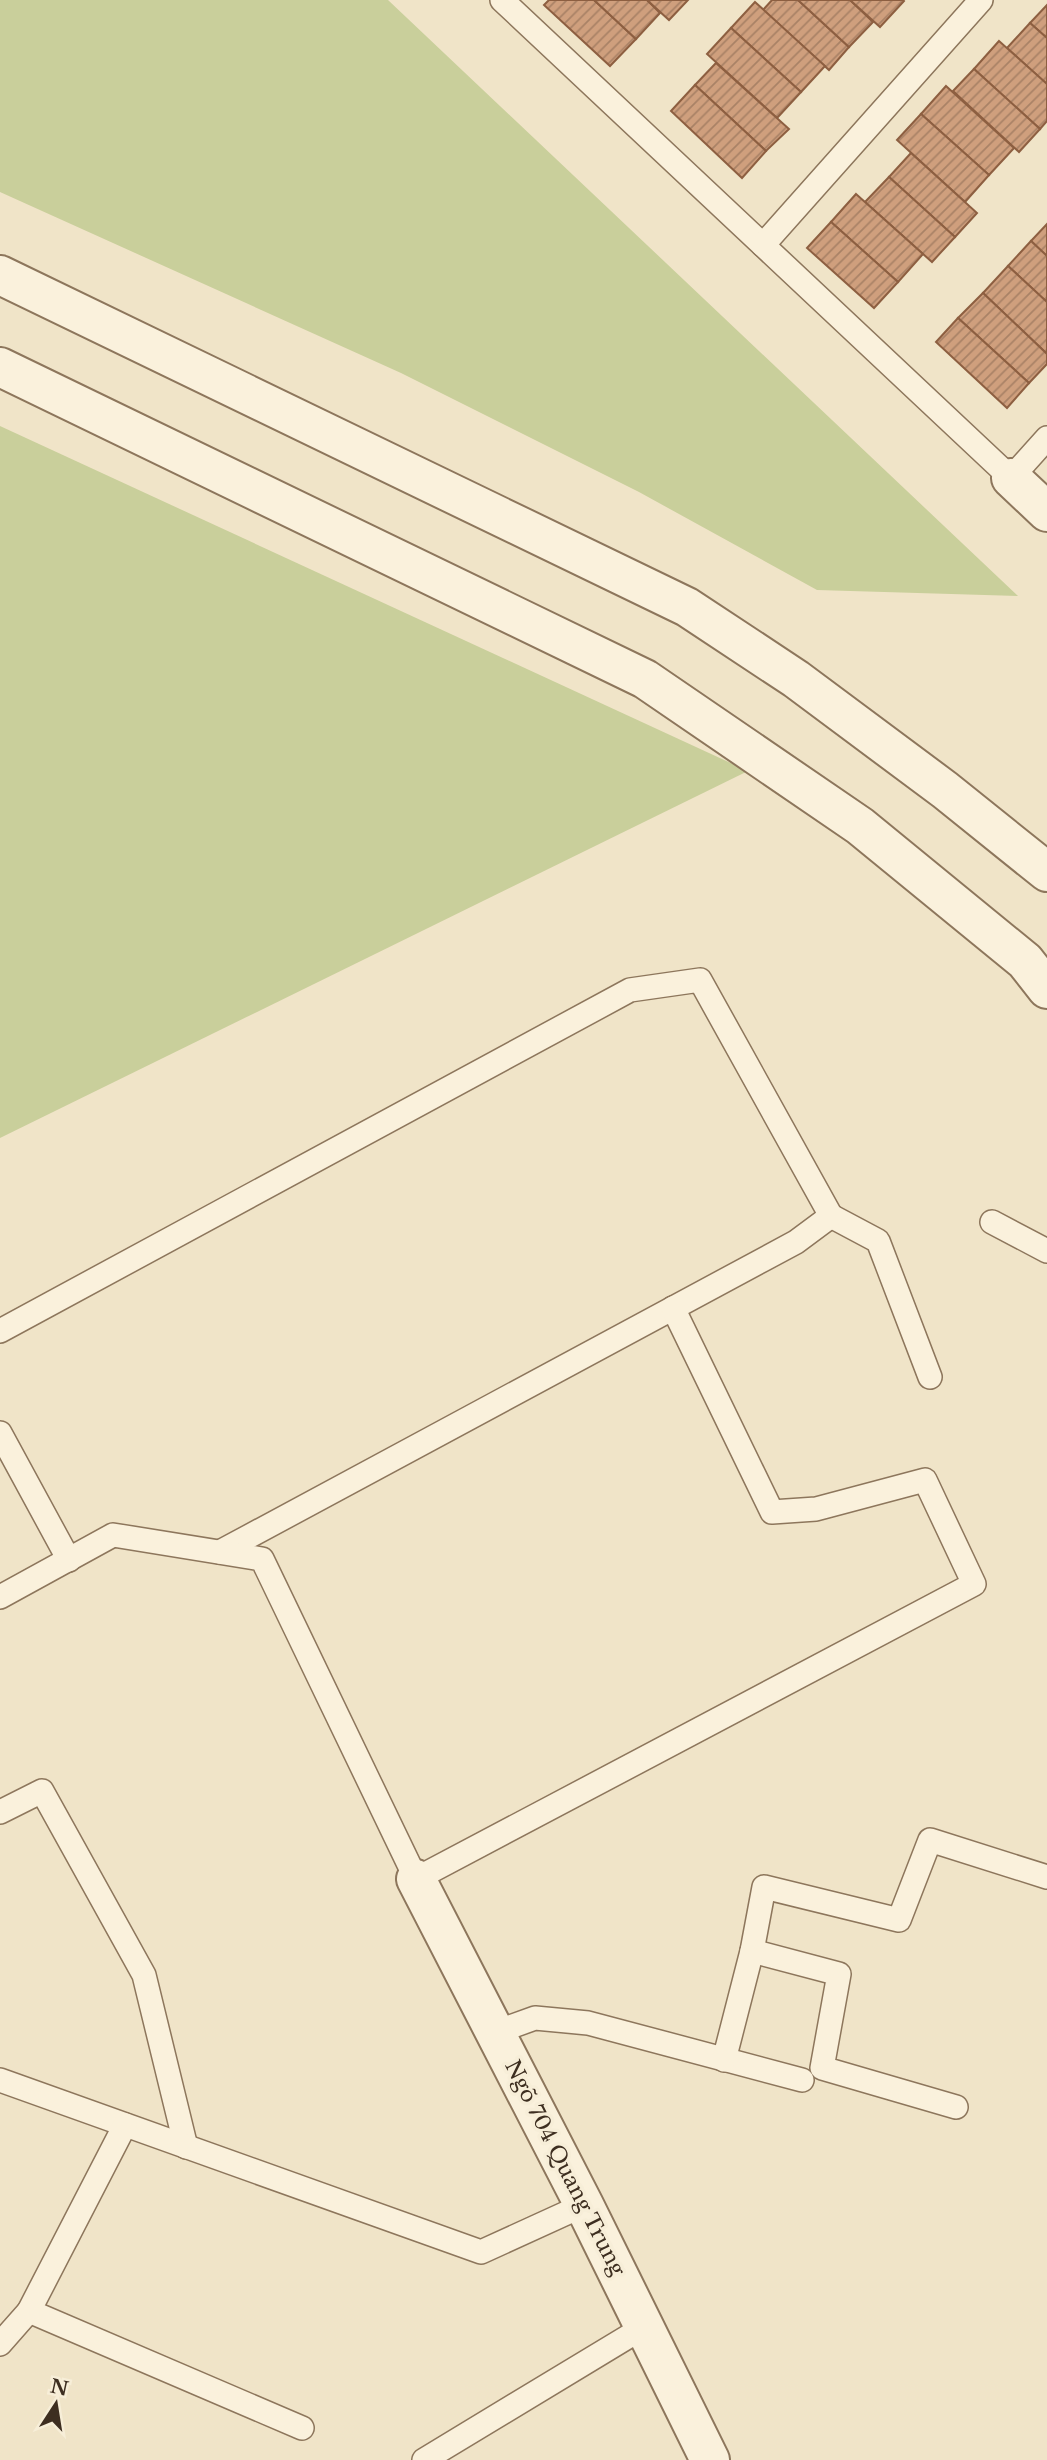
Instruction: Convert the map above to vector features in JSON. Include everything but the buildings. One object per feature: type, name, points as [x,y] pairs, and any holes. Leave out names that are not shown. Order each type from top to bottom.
[{"type":"street","points":[[0,275],[687,607],[796,679],[945,790],[1047,872]]},
{"type":"street","points":[[0,368],[645,679],[860,826],[1025,961],[1047,989]]},
{"type":"street","points":[[1011,478],[1047,512]]},
{"type":"street","name":"Ngõ 704 Quang Trung","points":[[416,1879],[584,2205],[710,2460]]},
{"type":"lane","points":[[502,0],[1011,478],[1047,438]]},
{"type":"lane","points":[[763,246],[981,0]]},
{"type":"lane","points":[[0,1331],[630,990],[700,981],[831,1216],[878,1241],[930,1377]]},
{"type":"lane","points":[[219,1552],[796,1241],[831,1216]]},
{"type":"lane","points":[[992,1222],[1047,1251]]},
{"type":"lane","points":[[0,1597],[113,1535],[262,1559],[416,1879],[974,1584],[925,1480],[816,1509],[772,1512],[673,1308]]},
{"type":"lane","points":[[0,1433],[69,1560]]},
{"type":"lane","points":[[0,1812],[42,1791],[144,1975],[186,2147]]},
{"type":"lane","points":[[724,2060],[752,1951],[764,1886],[899,1920],[930,1840],[1047,1877]]},
{"type":"lane","points":[[752,1951],[839,1974],[822,2068],[956,2107]]},
{"type":"lane","points":[[496,2032],[535,2018],[589,2023],[802,2080]]},
{"type":"lane","points":[[0,2080],[481,2252],[584,2205]]},
{"type":"lane","points":[[0,2344],[29,2311],[125,2124]]},
{"type":"lane","points":[[29,2311],[302,2428]]},
{"type":"lane","points":[[424,2460],[644,2326]]},
{"type":"green space","points":[[0,0],[388,0],[1018,596],[817,590],[639,492],[401,373],[0,192]]},
{"type":"green space","points":[[0,426],[748,771],[0,1138]]}]
